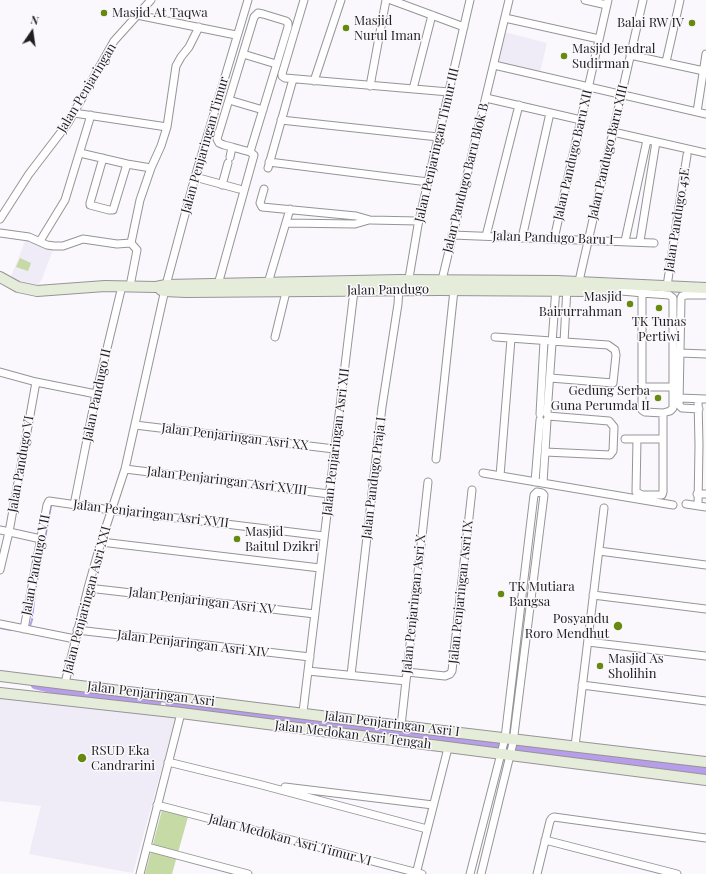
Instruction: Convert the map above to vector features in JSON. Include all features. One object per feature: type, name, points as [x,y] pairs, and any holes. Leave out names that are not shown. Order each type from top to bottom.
[{"type":"street","name":"Jalan Penjaringan","points":[[0,219],[29,174],[68,123],[114,41],[151,0]]},
{"type":"street","name":"Jalan Penjaringan Timur","points":[[135,425],[162,288],[236,35],[248,0]]},
{"type":"street","points":[[304,0],[282,74],[285,78],[449,92]]},
{"type":"street","points":[[314,81],[342,0]]},
{"type":"street","points":[[370,86],[386,0]]},
{"type":"street","points":[[391,0],[464,27]]},
{"type":"street","name":"Jalan Penjaringan Timur III","points":[[403,285],[470,0]]},
{"type":"street","name":"Jalan Pandugo Baru Blok B","points":[[440,286],[509,0]]},
{"type":"street","points":[[585,0],[608,2]]},
{"type":"street","name":"Jalan Pandugo Baru XIII","points":[[579,281],[643,0]]},
{"type":"street","points":[[666,62],[680,0]]},
{"type":"street","name":"Jalan Pandugo Baru XII","points":[[554,239],[608,2]]},
{"type":"street","points":[[217,288],[254,155],[250,152],[224,145],[217,139],[254,16],[258,13],[286,21],[288,23],[250,152]]},
{"type":"street","points":[[137,15],[199,26],[236,35]]},
{"type":"street","points":[[413,89],[432,15]]},
{"type":"street","points":[[505,18],[599,39]]},
{"type":"street","points":[[0,233],[29,237],[54,246],[63,246],[83,239],[117,244],[131,243],[140,200],[167,127],[176,66],[181,57],[189,48],[199,26]]},
{"type":"street","points":[[243,54],[276,64]]},
{"type":"street","points":[[697,112],[706,54]]},
{"type":"street","points":[[630,55],[704,71]]},
{"type":"street","points":[[494,65],[706,114]]},
{"type":"street","points":[[293,79],[269,165],[428,182]]},
{"type":"street","points":[[486,98],[581,120]]},
{"type":"street","points":[[229,100],[263,110]]},
{"type":"street","points":[[486,236],[519,106]]},
{"type":"street","points":[[74,113],[167,127]]},
{"type":"street","points":[[522,238],[550,113]]},
{"type":"street","points":[[40,241],[65,200],[91,115]]},
{"type":"street","points":[[281,120],[438,137]]},
{"type":"street","points":[[613,132],[706,153]]},
{"type":"street","points":[[625,241],[647,140]]},
{"type":"street","points":[[640,241],[656,142]]},
{"type":"street","points":[[222,185],[232,147]]},
{"type":"street","points":[[80,153],[151,168]]},
{"type":"street","name":"Jalan Pandugo 45E","points":[[667,286],[688,155]]},
{"type":"street","points":[[103,158],[90,205],[113,210],[127,164]]},
{"type":"street","points":[[195,177],[239,189]]},
{"type":"street","points":[[264,189],[260,203],[262,207],[356,216],[370,220],[419,221]]},
{"type":"street","points":[[268,283],[290,209]]},
{"type":"street","points":[[286,223],[355,224],[370,220]]},
{"type":"street","name":"Jalan Pandugo Baru I","points":[[452,235],[640,241],[654,243]]},
{"type":"street","name":"Jalan Pandugo II","points":[[74,505],[96,394],[137,250],[131,243]]},
{"type":"street","name":"Jalan Pandugo","points":[[0,277],[18,288],[37,291],[126,286],[162,288],[217,288],[286,292],[354,291],[403,285]]},
{"type":"street","name":"Jalan Pandugo","points":[[440,286],[454,290],[562,286],[579,281],[643,289],[667,286],[705,290]]},
{"type":"street","name":"Jalan Pandugo","points":[[217,288],[268,283],[440,286],[562,286],[599,291],[608,290],[615,285]]},
{"type":"street","name":"Jalan Pandugo Praja I","points":[[350,675],[381,415],[403,285]]},
{"type":"street","points":[[535,482],[550,378],[552,342],[562,286]]},
{"type":"street","points":[[562,286],[564,342]]},
{"type":"street","points":[[643,289],[669,295],[673,298],[673,408],[670,411],[663,413],[645,412],[642,410],[642,387],[643,289]]},
{"type":"street","points":[[436,459],[454,290]]},
{"type":"street","points":[[699,409],[682,408],[679,405],[680,298],[682,296],[705,290]]},
{"type":"street","name":"Jalan Penjaringan Asri XII","points":[[303,712],[354,291]]},
{"type":"street","points":[[276,337],[286,292]]},
{"type":"street","points":[[495,338],[608,345],[613,347],[615,350],[615,381],[612,384],[550,378]]},
{"type":"street","points":[[500,476],[510,338]]},
{"type":"street","points":[[543,483],[545,452],[544,341]]},
{"type":"street","points":[[680,353],[706,354]]},
{"type":"street","points":[[0,372],[36,382],[96,394]]},
{"type":"street","name":"Jalan Pandugo VI","points":[[0,570],[9,532],[36,382]]},
{"type":"street","points":[[642,387],[673,387]]},
{"type":"street","points":[[679,398],[702,399],[699,409],[703,446],[697,494],[698,506]]},
{"type":"street","points":[[637,439],[636,492],[642,495],[662,495],[663,413]]},
{"type":"street","points":[[545,417],[609,421],[614,427],[613,451],[610,455],[545,452]]},
{"type":"street","name":"Jalan Penjaringan Asri XX","points":[[135,425],[334,449]]},
{"type":"street","name":"Jalan Penjaringan Asri XXI","points":[[65,684],[88,588],[101,542],[125,469],[135,425]]},
{"type":"street","points":[[625,439],[663,439]]},
{"type":"street","name":"Jalan Penjaringan Asri XVIII","points":[[125,469],[329,494]]},
{"type":"street","points":[[483,473],[673,505]]},
{"type":"street","name":"Jalan Penjaringan Asri X","points":[[401,726],[428,482]]},
{"type":"street","name":"Jalan Penjaringan Asri IX","points":[[407,672],[445,676],[450,674],[452,670],[472,490]]},
{"type":"street","points":[[481,874],[509,740],[544,495],[537,492],[534,495],[509,740]]},
{"type":"street","points":[[697,494],[706,494]]},
{"type":"street","name":"Jalan Penjaringan Asri XVII","points":[[49,501],[324,536]]},
{"type":"street","name":"Jalan Pandugo VII","points":[[49,501],[41,539],[27,629],[75,639]]},
{"type":"street","points":[[686,504],[706,507]]},
{"type":"street","points":[[575,746],[604,508]]},
{"type":"street","points":[[0,530],[41,539]]},
{"type":"street","points":[[101,542],[320,568]]},
{"type":"street","points":[[599,551],[706,565]]},
{"type":"street","name":"Jalan Penjaringan Asri XV","points":[[88,588],[315,614]]},
{"type":"street","points":[[593,596],[706,609]]},
{"type":"street","points":[[0,624],[27,629]]},
{"type":"street","name":"Jalan Penjaringan Asri XIV","points":[[77,630],[310,657]]},
{"type":"street","points":[[588,642],[706,656]]},
{"type":"street","points":[[308,670],[406,681]]},
{"type":"street","name":"Jalan Penjaringan Asri","points":[[0,676],[303,712]]},
{"type":"street","points":[[582,685],[706,701]]},
{"type":"street","name":"Jalan Medokan Asri Tengah","points":[[0,693],[165,711],[448,748],[506,753],[706,780]]},
{"type":"street","points":[[165,711],[166,696]]},
{"type":"street","name":"Jalan Penjaringan Asri I","points":[[303,712],[509,740],[575,746],[706,762]]},
{"type":"street","points":[[140,874],[181,713]]},
{"type":"street","points":[[418,873],[427,829],[448,748]]},
{"type":"street","points":[[470,874],[506,753]]},
{"type":"street","points":[[168,762],[258,784],[427,829]]},
{"type":"street","points":[[258,784],[433,805]]},
{"type":"street","name":"Jalan Medokan Asri Timur VI","points":[[157,805],[418,873]]},
{"type":"street","points":[[537,874],[550,821],[554,817],[706,838]]},
{"type":"street","points":[[545,840],[677,874]]},
{"type":"street","points":[[147,847],[248,874]]},
{"type":"shaded area","points":[[504,32],[547,43],[540,72],[498,62]]},
{"type":"shaded area","points":[[26,239],[53,250],[42,279],[38,285],[26,285],[10,279]]},
{"type":"shaded area","name":"RSUD Eka Candrarini","points":[[0,696],[176,716],[133,873],[29,854],[41,806],[0,801]]},
{"type":"green space","points":[[20,258],[31,263],[28,271],[16,267]]},
{"type":"green space","points":[[162,810],[188,817],[172,874],[145,874]]},
{"type":"waterway","points":[[29,629],[32,620],[35,592],[51,506]]},
{"type":"waterway","points":[[0,628],[11,630]]},
{"type":"waterway","points":[[36,684],[70,692],[156,702]]},
{"type":"waterway","points":[[171,704],[706,769]]},
{"type":"place","name":"Masjid At Taqwa","points":[[104,13]]},
{"type":"place","name":"Balai RW IV","points":[[692,23]]},
{"type":"place","name":"Masjid Nurul Iman","points":[[346,28]]},
{"type":"place","name":"Masjid Jendral Sudirman","points":[[564,56]]},
{"type":"place","name":"Masjid Bairurrahman","points":[[630,304]]},
{"type":"place","name":"TK Tunas Pertiwi","points":[[659,308]]},
{"type":"place","name":"Gedung Serba Guna Perumda II","points":[[658,398]]},
{"type":"place","name":"Masjid Baitul Dzikri","points":[[237,539]]},
{"type":"place","name":"TK Mutiara Bangsa","points":[[501,594]]},
{"type":"place","name":"Posyandu Roro Mendhut","points":[[618,626]]},
{"type":"place","name":"Masjid As Sholihin","points":[[600,666]]},
{"type":"place","name":"RSUD Eka Candrarini","points":[[82,758]]}]
